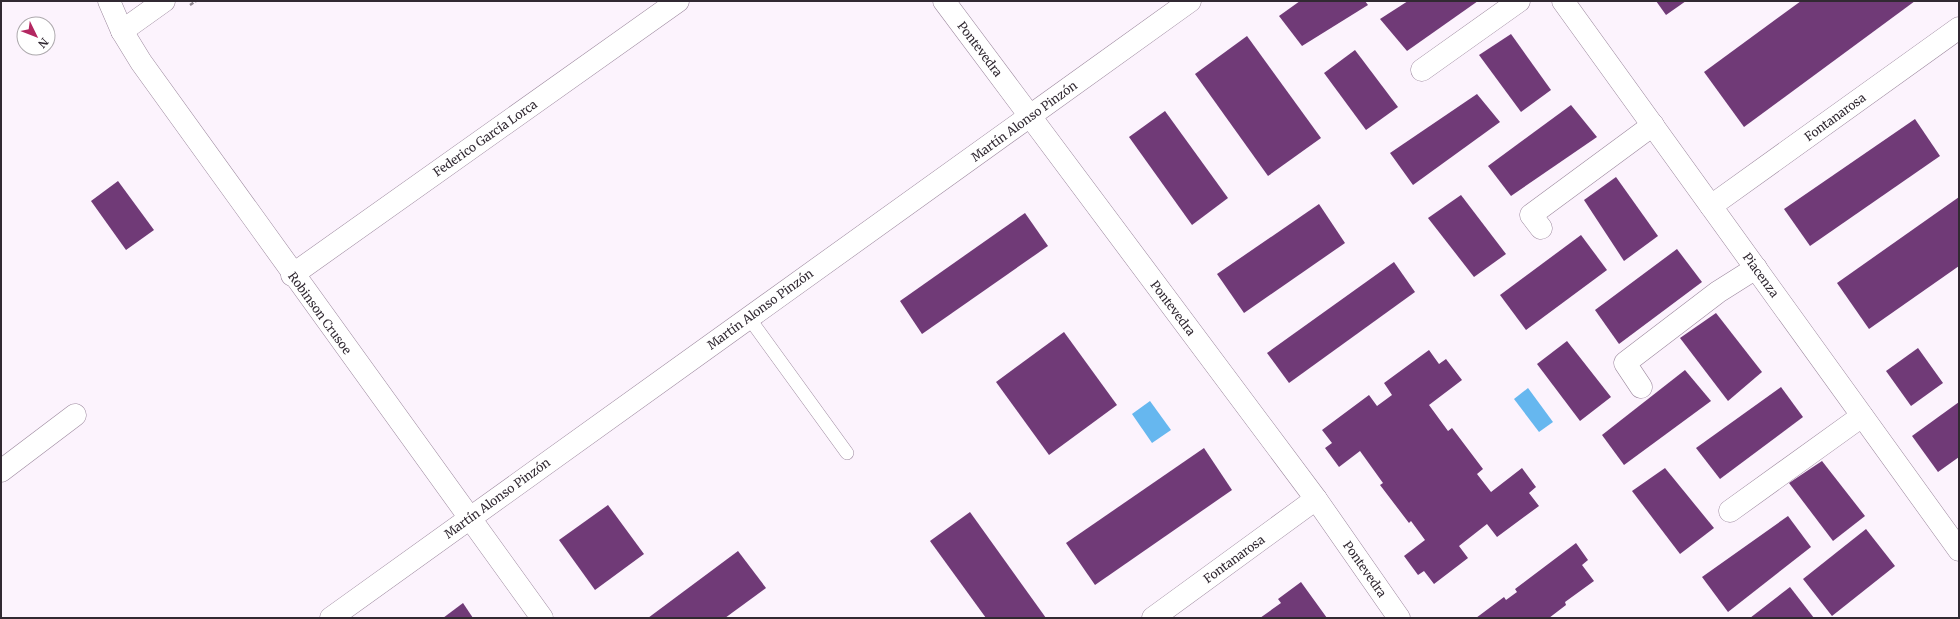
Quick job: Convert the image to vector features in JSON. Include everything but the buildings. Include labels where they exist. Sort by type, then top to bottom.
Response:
[{"type":"street","name":"Robinson Crusoe","points":[[109,1],[122,31],[141,62],[292,275],[542,618]]},
{"type":"street","points":[[122,31],[164,1]]},
{"type":"street","name":"Federico García Lorca","points":[[292,275],[678,1]]},
{"type":"street","name":"Pontevedra","points":[[944,1],[1316,499],[1400,618]]},
{"type":"street","name":"Martín Alonso Pinzón","points":[[331,618],[1190,1]]},
{"type":"street","points":[[1422,70],[1519,1]]},
{"type":"street","name":"Piacenza","points":[[1563,1],[1959,550]]},
{"type":"street","name":"Fontanarosa","points":[[1711,206],[1959,28]]},
{"type":"street","points":[[1541,228],[1531,215],[1653,125]]},
{"type":"street","points":[[1641,387],[1625,363],[1718,292],[1756,268]]},
{"type":"street","points":[[1,471],[75,415]]},
{"type":"street","points":[[1730,511],[1862,416]]},
{"type":"street","name":"Fontanarosa","points":[[1153,618],[1316,499]]},
{"type":"lane","points":[[749,318],[847,453]]},
{"type":"water","points":[[1528,388],[1553,422],[1539,432],[1514,399]]},
{"type":"water","points":[[1150,401],[1171,430],[1152,443],[1132,414]]}]
